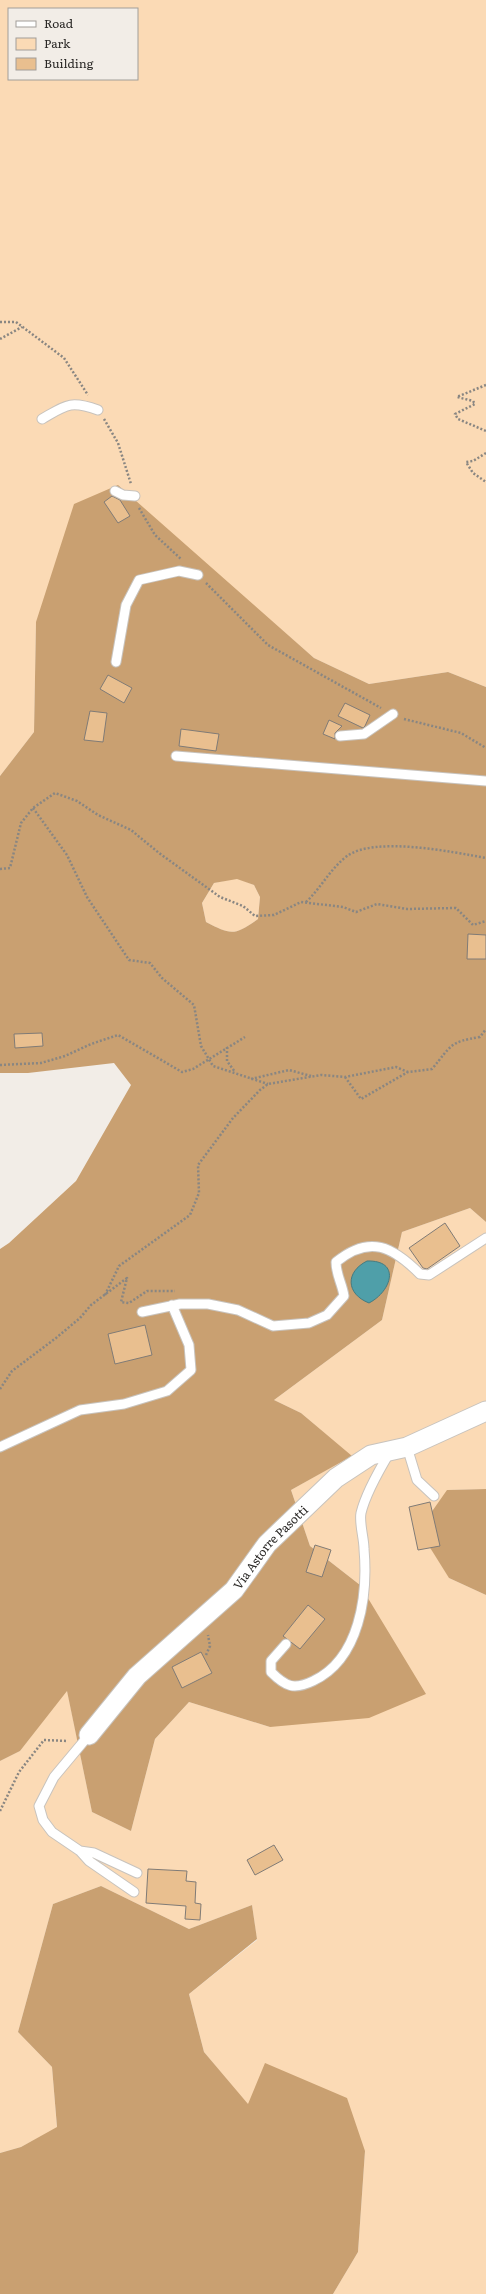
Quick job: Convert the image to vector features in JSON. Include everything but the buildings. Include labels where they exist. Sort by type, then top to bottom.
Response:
[{"type":"street","name":"Via Astorre Pasotti","points":[[89,1735],[137,1676],[234,1590],[266,1544],[336,1478],[371,1455],[399,1449],[486,1411]]},
{"type":"lane","points":[[42,419],[65,406],[76,404],[98,410]]},
{"type":"lane","points":[[115,491],[123,495],[135,496]]},
{"type":"lane","points":[[116,662],[126,605],[138,580],[179,571],[198,575]]},
{"type":"lane","points":[[340,736],[364,734],[393,714]]},
{"type":"lane","points":[[176,756],[486,781]]},
{"type":"lane","points":[[142,1312],[172,1305],[208,1304],[232,1308],[273,1326],[309,1323],[327,1315],[344,1296],[342,1282],[336,1273],[336,1262],[344,1255],[361,1248],[382,1246],[396,1253],[420,1274],[429,1275],[486,1238]]},
{"type":"lane","points":[[0,1447],[80,1410],[124,1404],[167,1391],[191,1370],[189,1345],[172,1305]]},
{"type":"lane","points":[[286,1644],[271,1661],[271,1672],[283,1684],[301,1686],[306,1684],[323,1676],[342,1657],[357,1629],[365,1588],[361,1514],[399,1449],[417,1480],[434,1496]]},
{"type":"lane","points":[[89,1735],[54,1777],[39,1806],[43,1820],[52,1832],[80,1851],[89,1861],[134,1892]]},
{"type":"lane","points":[[80,1851],[94,1853],[137,1873]]},
{"type":"path","points":[[0,322],[16,322],[64,358],[118,443],[138,506],[155,535],[198,575],[268,645],[393,714],[410,722],[461,733],[486,748]]},
{"type":"path","points":[[0,339],[22,327]]},
{"type":"path","points":[[486,385],[457,397],[473,400],[474,404],[455,414],[458,419],[486,431]]},
{"type":"path","points":[[486,453],[473,461],[466,462],[473,473],[486,482]]},
{"type":"path","points":[[0,869],[10,868],[21,823],[33,808],[55,793],[77,801],[98,815],[130,830],[158,854],[220,897],[244,906],[256,916],[274,915],[301,902],[306,902],[343,907],[356,912],[377,904],[407,909],[456,908],[473,925],[486,921]]},
{"type":"path","points":[[33,808],[67,855],[87,897],[129,960],[150,963],[162,978],[194,1005],[201,1046],[207,1058],[214,1066],[268,1084],[313,1077],[346,1077],[396,1067],[408,1072]]},
{"type":"path","points":[[306,902],[321,888],[329,874],[348,855],[371,847],[433,848],[486,858]]},
{"type":"path","points":[[346,1077],[361,1099],[408,1072],[432,1069],[452,1044],[459,1040],[480,1037],[486,1029]]},
{"type":"path","points":[[0,1065],[41,1063],[65,1056],[92,1044],[118,1035],[182,1072],[193,1069],[207,1058],[245,1038]]},
{"type":"path","points":[[227,1047],[227,1061],[236,1074]]},
{"type":"path","points":[[251,1079],[289,1070],[313,1077]]},
{"type":"path","points":[[106,1295],[119,1266],[190,1215],[199,1193],[198,1165],[233,1118],[260,1090],[268,1084]]},
{"type":"path","points":[[0,1389],[12,1371],[56,1338],[91,1305],[128,1278],[120,1302],[129,1303],[147,1291],[167,1290],[182,1292]]},
{"type":"path","points":[[0,1811],[19,1772],[44,1740],[71,1741]]},
{"type":"green space","points":[[0,0],[486,0],[486,687],[448,672],[369,684],[314,658],[247,600],[36,622],[34,732],[0,776]]},
{"type":"green space","points":[[237,878],[254,885],[260,897],[258,919],[238,931],[232,932],[206,922],[202,903],[214,883]]},
{"type":"green space","points":[[470,1208],[486,1222],[486,1489],[447,1490],[449,1578],[486,1595],[486,2294],[333,2294],[358,2252],[365,2151],[248,2105],[204,2052],[189,1994],[257,1940],[252,1905],[189,1929],[101,1886],[53,1904],[18,2032],[52,2067],[57,2128],[21,2147],[0,2153],[0,1761],[20,1751],[67,1690],[92,1812],[131,1831],[155,1739],[189,1702],[270,1727],[360,1585],[310,1546],[291,1490],[351,1456],[301,1413],[274,1400],[382,1320],[402,1232]]},
{"type":"shaded area","points":[[118,485],[314,658],[369,684],[448,672],[486,687],[486,1222],[470,1208],[402,1232],[382,1320],[274,1400],[301,1413],[352,1456],[291,1490],[310,1546],[360,1585],[426,1694],[369,1718],[270,1727],[189,1702],[155,1739],[131,1831],[92,1812],[67,1691],[20,1751],[0,1761],[0,1249],[9,1243],[76,1181],[131,1085],[114,1063],[28,1073],[0,1073],[0,776],[34,732],[36,622],[74,504]],"holes":[[[237,879],[254,885],[260,897],[258,919],[238,931],[232,932],[206,922],[202,903],[214,883]]]},
{"type":"shaded area","points":[[486,1489],[486,1595],[449,1578],[419,1530],[447,1490]]},
{"type":"shaded area","points":[[101,1886],[189,1929],[252,1905],[257,1939],[189,1994],[204,2052],[248,2104],[265,2063],[347,2098],[365,2151],[358,2252],[333,2294],[0,2294],[0,2153],[21,2147],[57,2127],[52,2067],[18,2032],[53,1904]]},
{"type":"water","points":[[367,1261],[378,1262],[385,1265],[389,1271],[387,1284],[383,1291],[377,1298],[369,1303],[361,1299],[356,1294],[352,1289],[351,1283],[355,1271]]}]
